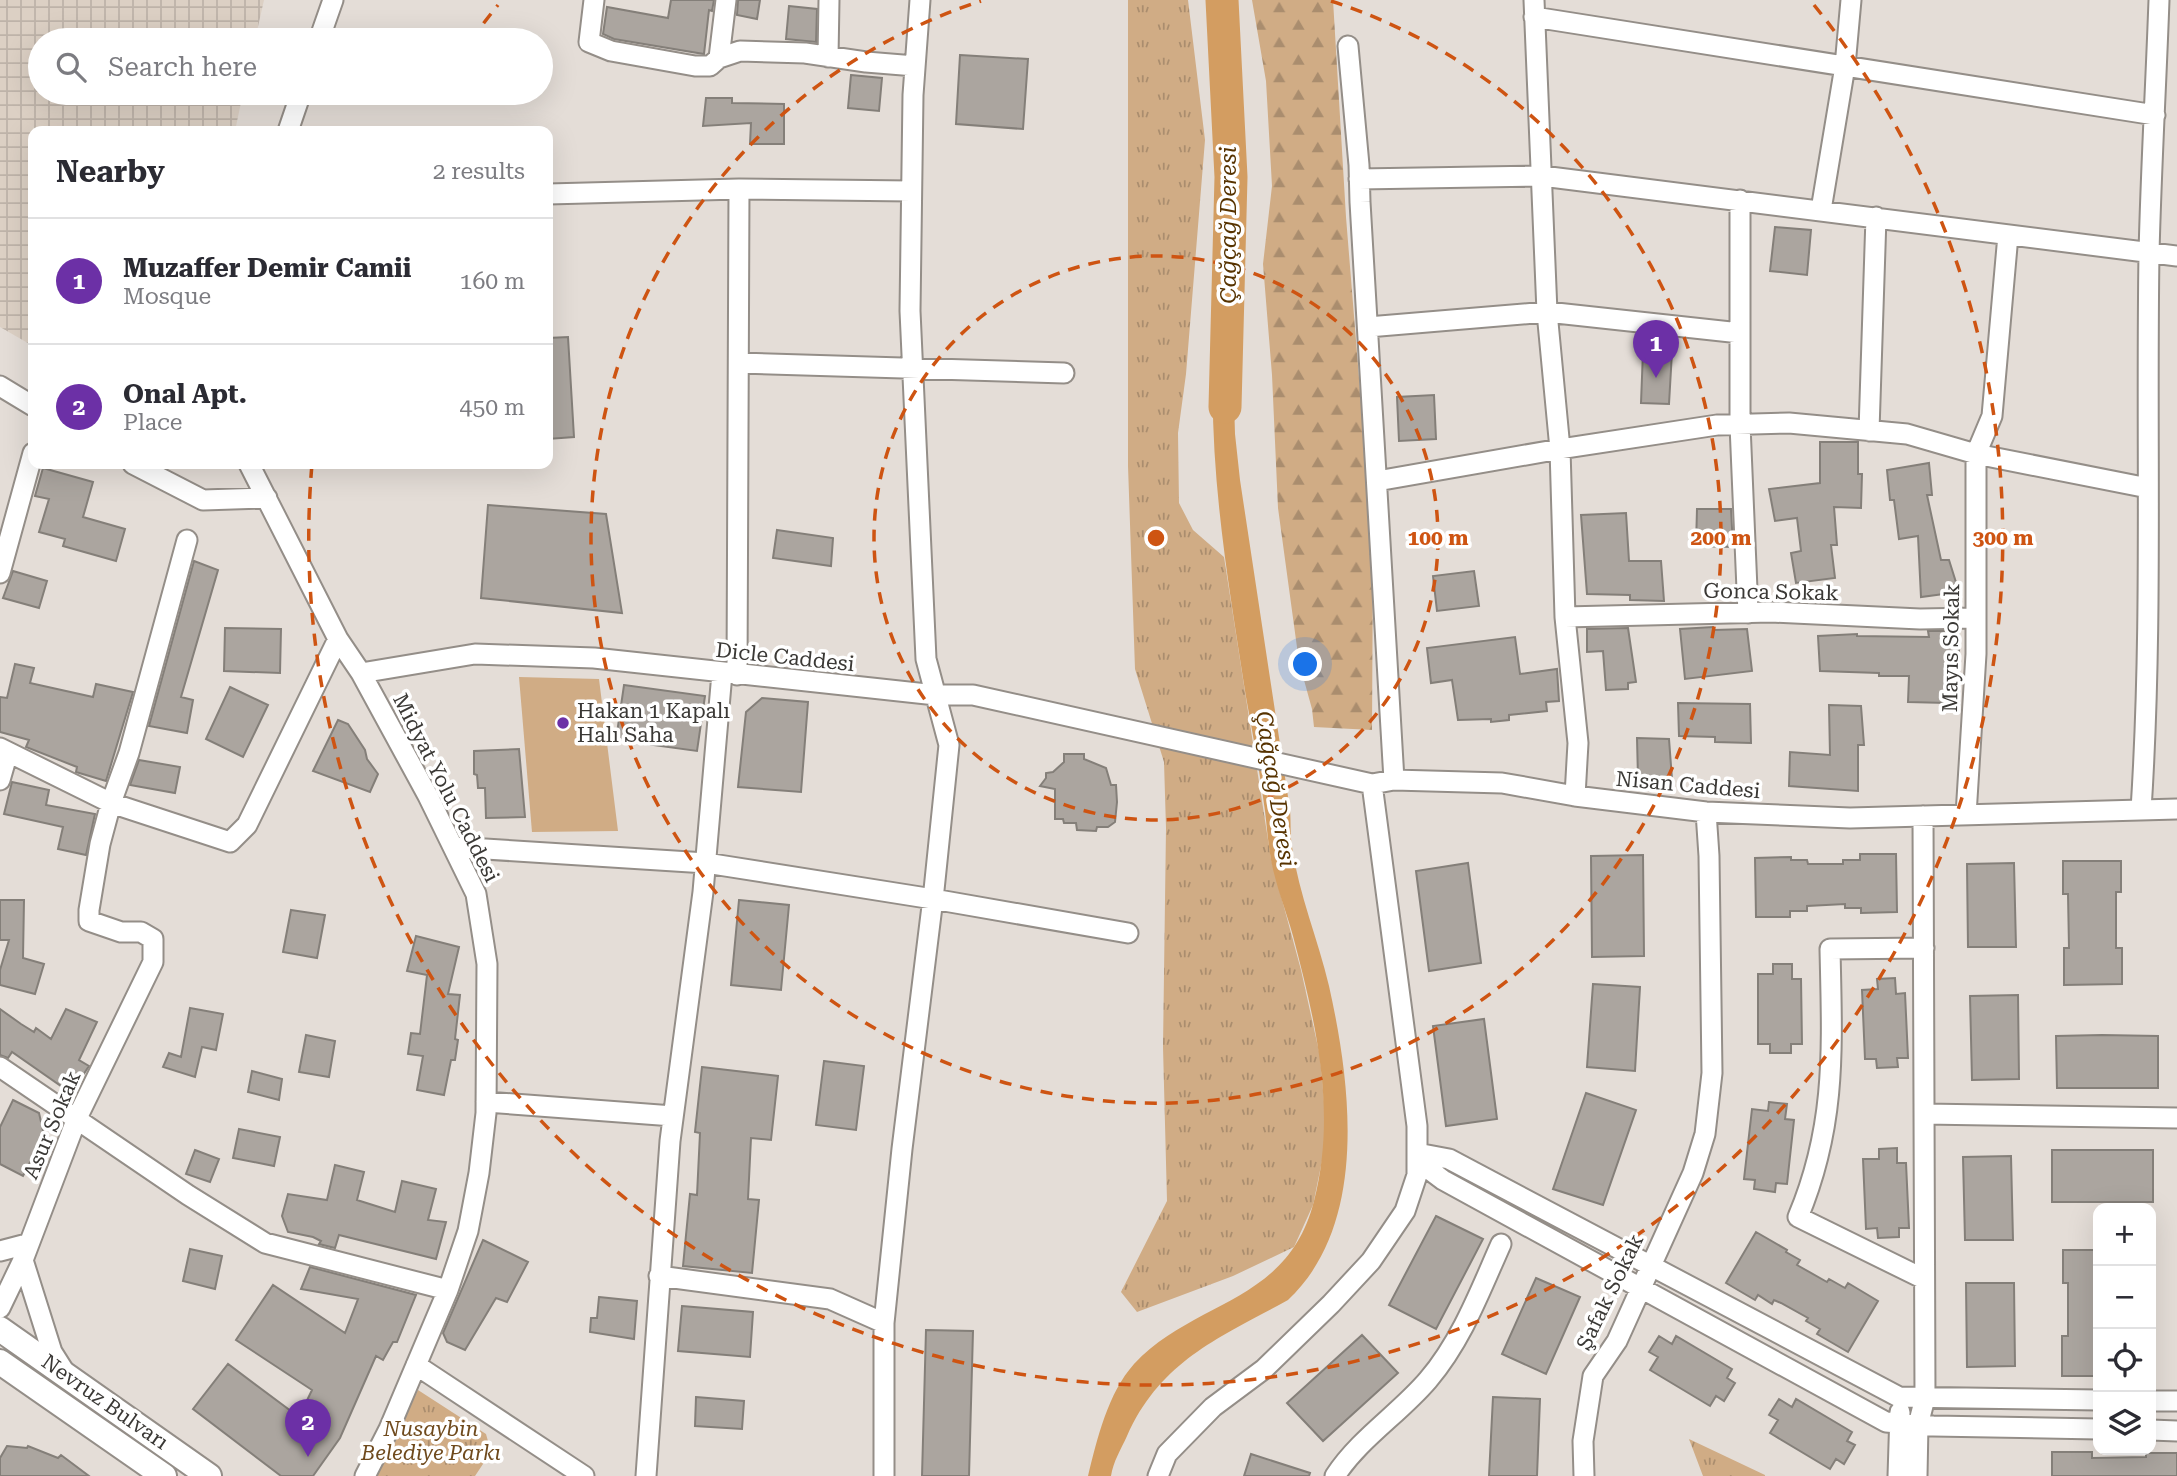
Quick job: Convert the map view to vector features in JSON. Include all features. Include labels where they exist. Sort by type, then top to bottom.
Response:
[{"type":"main road","name":"Nevruz Bulvarı","points":[[9,1335],[209,1476]]},
{"type":"main road","name":"Nevruz Bulvarı","points":[[0,1361],[164,1476]]},
{"type":"street","points":[[323,28],[333,0]]},
{"type":"street","points":[[719,58],[726,0]]},
{"type":"street","points":[[828,57],[829,0]]},
{"type":"street","points":[[884,1476],[884,1323],[949,745],[926,659],[910,311],[915,66],[920,0]]},
{"type":"street","points":[[1821,210],[1845,66],[1851,0]]},
{"type":"street","points":[[2141,810],[2146,737],[2149,603],[2150,254],[2159,0]]},
{"type":"street","points":[[592,4],[589,42],[611,51],[695,66],[710,66],[719,58],[740,51],[915,66]]},
{"type":"street","points":[[1575,796],[1578,744],[1565,617],[1560,449],[1547,312],[1534,8],[1845,66],[2155,115]]},
{"type":"street","points":[[1348,46],[1359,179],[1394,780]]},
{"type":"street","points":[[290,126],[297,105]]},
{"type":"street","points":[[1359,179],[1542,176],[2177,256]]},
{"type":"street","points":[[553,194],[739,189],[911,191]]},
{"type":"street","points":[[646,1476],[673,1116],[729,674],[739,363],[739,189]]},
{"type":"street","points":[[1740,200],[1740,425],[1748,612]]},
{"type":"street","points":[[1869,431],[1876,218]]},
{"type":"street","name":"Mayıs Sokak","points":[[1966,815],[1976,618],[1976,454],[1992,416],[2008,235]]},
{"type":"street","points":[[1368,327],[1547,312],[1740,333]]},
{"type":"street","points":[[739,363],[1064,373]]},
{"type":"street","points":[[0,386],[28,403]]},
{"type":"street","points":[[1377,481],[1717,425],[1789,423],[1906,434],[1976,454],[2148,488]]},
{"type":"street","points":[[0,573],[29,469]]},
{"type":"street","points":[[143,469],[203,500],[267,498]]},
{"type":"street","name":"Midyat Yolu Caddesi","points":[[252,469],[338,639],[361,673],[428,796],[476,894],[487,964],[486,1102],[480,1173],[468,1231],[448,1290],[389,1429],[365,1476]]},
{"type":"street","points":[[111,803],[133,741],[187,540]]},
{"type":"street","name":"Gonca Sokak","points":[[1565,617],[1748,612],[1920,619],[1976,618]]},
{"type":"street","points":[[0,780],[4,750],[111,803],[230,842],[247,825],[338,639]]},
{"type":"street","name":"Dicle Caddesi","points":[[361,673],[475,654],[594,658],[936,695],[973,695],[1201,744]]},
{"type":"street","name":"Nisan Caddesi","points":[[1201,744],[1372,784],[1394,780],[1502,783],[1575,796],[1706,812],[1850,818],[2177,809]]},
{"type":"street","points":[[1158,1476],[1167,1454],[1213,1407],[1264,1369],[1371,1261],[1405,1211],[1417,1175],[1417,1126],[1372,784]]},
{"type":"street","name":"Asur Sokak","points":[[0,1308],[25,1252],[77,1118],[153,962],[153,939],[141,932],[121,932],[89,920],[100,844],[111,803]]},
{"type":"street","name":"Şafak Sokak","points":[[1584,1476],[1584,1441],[1593,1376],[1617,1341],[1693,1173],[1706,1135],[1712,1073],[1706,812]]},
{"type":"street","points":[[1898,1476],[1909,1424],[1925,1398],[1923,816]]},
{"type":"street","points":[[453,847],[706,863],[1128,933]]},
{"type":"street","points":[[1924,948],[1830,949],[1832,1066],[1827,1115],[1816,1168],[1798,1217],[1924,1279]]},
{"type":"street","points":[[0,1068],[265,1244],[448,1290]]},
{"type":"street","points":[[486,1102],[673,1116]]},
{"type":"street","points":[[1925,1114],[2177,1118]]},
{"type":"street","points":[[1417,1153],[1450,1159],[1881,1389],[1901,1397],[2093,1400]]},
{"type":"street","points":[[1417,1153],[1431,1171],[1443,1180],[1886,1422],[2093,1429]]},
{"type":"street","points":[[1335,1476],[1347,1459],[1408,1401],[1443,1360],[1466,1323],[1502,1244]]},
{"type":"street","points":[[0,1251],[25,1252],[52,1352],[66,1375]]},
{"type":"street","points":[[659,1276],[830,1299],[884,1323]]},
{"type":"street","points":[[0,1361],[9,1335]]},
{"type":"street","points":[[416,1365],[584,1476]]},
{"type":"street","points":[[1901,1397],[1909,1424],[1917,1476]]},
{"type":"street","points":[[2156,1401],[2177,1401]]},
{"type":"street","points":[[2156,1430],[2177,1431]]},
{"type":"shaded area","points":[[0,0],[264,0],[258,28],[28,28],[28,105],[240,105],[236,126],[28,126],[28,343],[0,327]]},
{"type":"green space","points":[[1128,0],[1188,0],[1205,140],[1186,374],[1178,433],[1179,503],[1193,530],[1224,557],[1271,859],[1301,970],[1320,1056],[1325,1113],[1324,1151],[1313,1205],[1294,1247],[1233,1276],[1137,1312],[1121,1292],[1167,1201],[1163,1047],[1166,828],[1164,762],[1135,669],[1128,466]]},
{"type":"green space","points":[[1252,0],[1333,0],[1346,217],[1373,551],[1372,730],[1314,727],[1299,662],[1278,508],[1272,375],[1263,264],[1272,186],[1266,81]]},
{"type":"green space","name":"Hakan 1 Kapalı Halı Saha","points":[[519,677],[599,679],[618,831],[532,832]]},
{"type":"green space","name":"Nusaybin Belediye Parkı","points":[[418,1390],[486,1434],[491,1452],[475,1476],[373,1476]]},
{"type":"green space","points":[[1689,1439],[1765,1475],[1765,1476],[1703,1476]]},
{"type":"water","points":[[1225,360],[1233,368],[1235,434],[1240,480],[1290,810],[1292,847],[1299,882],[1329,986],[1343,1066],[1347,1151],[1342,1193],[1332,1233],[1314,1269],[1288,1300],[1216,1340],[1175,1370],[1141,1410],[1111,1476],[1088,1476],[1110,1402],[1134,1364],[1158,1343],[1184,1326],[1262,1281],[1283,1261],[1301,1235],[1314,1201],[1321,1168],[1324,1101],[1316,1035],[1293,936],[1271,860],[1222,533],[1214,452],[1213,369]]},
{"type":"building","points":[[671,0],[714,0],[712,11],[709,10],[704,54],[614,39],[603,34],[607,7],[668,18]]},
{"type":"building","points":[[738,0],[760,0],[757,19],[737,15]]},
{"type":"building","points":[[789,6],[817,9],[816,42],[786,39]]},
{"type":"building","points":[[960,55],[1028,59],[1023,129],[956,124]]},
{"type":"building","points":[[851,75],[882,78],[879,111],[848,108]]},
{"type":"building","points":[[706,98],[732,98],[732,103],[784,104],[784,144],[750,144],[751,123],[703,126]]},
{"type":"building","points":[[1775,227],[1811,230],[1807,275],[1770,271]]},
{"type":"building","points":[[568,337],[574,437],[553,439],[553,338]]},
{"type":"building","points":[[1643,351],[1672,352],[1669,404],[1641,403]]},
{"type":"building","points":[[1434,395],[1436,439],[1399,441],[1397,397]]},
{"type":"building","points":[[1820,442],[1858,442],[1858,474],[1862,474],[1861,508],[1834,507],[1837,545],[1831,545],[1835,578],[1796,583],[1791,553],[1801,551],[1797,518],[1775,521],[1769,489],[1820,483]]},
{"type":"building","points":[[1929,463],[1932,495],[1927,495],[1941,560],[1949,560],[1959,592],[1921,597],[1918,536],[1899,539],[1894,500],[1890,500],[1887,470]]},
{"type":"building","points":[[43,469],[93,482],[83,517],[125,529],[116,561],[63,546],[65,539],[39,532],[49,499],[35,496]]},
{"type":"building","points":[[488,505],[606,514],[622,613],[481,598]]},
{"type":"building","points":[[1697,509],[1731,509],[1733,547],[1696,546]]},
{"type":"building","points":[[1626,513],[1629,561],[1661,561],[1664,601],[1630,600],[1630,595],[1587,594],[1581,515]]},
{"type":"building","points":[[777,530],[833,538],[831,566],[773,558]]},
{"type":"building","points":[[194,561],[218,570],[181,697],[193,700],[187,733],[149,726]]},
{"type":"building","points":[[13,571],[47,581],[39,608],[3,598]]},
{"type":"building","points":[[1474,571],[1479,606],[1437,611],[1433,576]]},
{"type":"building","points":[[1713,627],[1714,630],[1747,629],[1752,671],[1685,679],[1680,629]]},
{"type":"building","points":[[225,628],[281,629],[280,673],[224,671]]},
{"type":"building","points":[[1628,628],[1636,682],[1628,683],[1628,689],[1606,690],[1603,651],[1587,652],[1587,629]]},
{"type":"building","points":[[1928,631],[1959,631],[1959,665],[1944,665],[1947,703],[1908,702],[1909,676],[1820,671],[1818,636],[1857,634],[1929,637]]},
{"type":"building","points":[[1515,637],[1520,674],[1557,669],[1559,701],[1546,702],[1547,711],[1509,715],[1509,720],[1458,720],[1452,680],[1431,683],[1427,648]]},
{"type":"building","points":[[15,664],[34,668],[30,683],[93,697],[96,684],[133,692],[106,781],[76,772],[77,767],[26,747],[29,740],[0,732],[0,697],[7,698]]},
{"type":"building","points":[[624,685],[705,696],[697,751],[616,740]]},
{"type":"building","points":[[230,687],[268,705],[243,757],[206,739]]},
{"type":"building","points":[[762,698],[808,702],[801,792],[738,787],[746,712]]},
{"type":"building","points":[[1678,703],[1750,704],[1751,743],[1715,742],[1715,737],[1679,736]]},
{"type":"building","points":[[1829,705],[1861,706],[1864,745],[1858,745],[1858,791],[1789,786],[1790,752],[1830,755]]},
{"type":"building","points":[[338,720],[348,724],[378,774],[370,792],[313,771]]},
{"type":"building","points":[[1637,738],[1669,739],[1672,779],[1638,778]]},
{"type":"building","points":[[519,749],[525,817],[486,818],[485,788],[478,788],[477,775],[474,774],[474,751]]},
{"type":"building","points":[[1064,754],[1084,754],[1084,759],[1106,768],[1111,785],[1116,785],[1117,802],[1115,822],[1108,827],[1097,827],[1096,831],[1077,830],[1076,823],[1064,823],[1063,819],[1055,819],[1055,789],[1040,786],[1046,773],[1053,772],[1064,762]]},
{"type":"building","points":[[139,760],[180,767],[175,793],[130,785]]},
{"type":"building","points":[[12,782],[49,790],[46,805],[95,814],[86,855],[58,849],[63,827],[4,814]]},
{"type":"building","points":[[1860,854],[1896,854],[1897,912],[1861,913],[1861,908],[1845,908],[1845,904],[1807,906],[1807,911],[1790,911],[1790,917],[1756,917],[1755,858],[1791,857],[1791,860],[1807,860],[1808,864],[1843,864],[1843,860],[1860,860]]},
{"type":"building","points":[[1643,855],[1644,956],[1592,957],[1591,856]]},
{"type":"building","points":[[2063,861],[2121,861],[2121,892],[2116,892],[2116,948],[2122,948],[2122,984],[2064,985],[2064,948],[2069,948],[2068,894],[2063,894]]},
{"type":"building","points":[[1468,863],[1481,963],[1429,971],[1416,871]]},
{"type":"building","points":[[2014,863],[2016,947],[1968,947],[1967,864]]},
{"type":"building","points":[[0,900],[24,900],[23,958],[44,964],[35,994],[0,985],[0,970],[9,940],[0,940]]},
{"type":"building","points":[[739,900],[789,905],[781,990],[731,985]]},
{"type":"building","points":[[291,910],[325,915],[317,958],[283,952]]},
{"type":"building","points":[[416,936],[459,947],[448,994],[460,995],[455,1039],[458,1040],[444,1095],[417,1090],[423,1056],[408,1054],[411,1033],[420,1034],[427,975],[407,971]]},
{"type":"building","points":[[1773,964],[1792,964],[1792,979],[1801,979],[1802,1044],[1791,1044],[1791,1053],[1770,1053],[1770,1044],[1758,1044],[1758,974],[1773,974]]},
{"type":"building","points":[[1895,978],[1896,994],[1905,993],[1908,1058],[1897,1058],[1898,1067],[1877,1068],[1876,1059],[1865,1059],[1862,990],[1878,989],[1877,979]]},
{"type":"building","points":[[1593,984],[1640,987],[1635,1071],[1587,1067]]},
{"type":"building","points":[[2018,995],[2019,1079],[1972,1080],[1970,996]]},
{"type":"building","points":[[190,1008],[223,1014],[216,1050],[202,1047],[195,1077],[163,1067],[169,1053],[181,1057]]},
{"type":"building","points":[[0,1009],[34,1032],[36,1028],[51,1039],[66,1009],[97,1022],[79,1060],[89,1066],[71,1093],[12,1052],[8,1058],[0,1055]]},
{"type":"building","points":[[1484,1019],[1497,1119],[1446,1126],[1433,1026]]},
{"type":"building","points":[[306,1035],[335,1041],[329,1077],[299,1072]]},
{"type":"building","points":[[2056,1036],[2158,1036],[2158,1088],[2057,1088]]},
{"type":"building","points":[[824,1061],[864,1066],[856,1130],[816,1125]]},
{"type":"building","points":[[702,1067],[778,1076],[771,1140],[751,1138],[748,1199],[759,1200],[752,1273],[683,1266],[690,1194],[697,1195],[700,1133],[695,1132]]},
{"type":"building","points":[[252,1071],[282,1079],[279,1100],[248,1092]]},
{"type":"building","points":[[1586,1093],[1636,1110],[1603,1205],[1553,1189]]},
{"type":"building","points":[[13,1100],[39,1113],[44,1135],[23,1176],[0,1164],[0,1127]]},
{"type":"building","points":[[1769,1102],[1787,1104],[1785,1119],[1794,1120],[1787,1184],[1776,1183],[1775,1192],[1754,1189],[1755,1180],[1744,1179],[1752,1109],[1768,1111]]},
{"type":"building","points":[[239,1129],[280,1137],[274,1166],[233,1158]]},
{"type":"building","points":[[1897,1148],[1897,1163],[1906,1163],[1909,1228],[1899,1228],[1899,1237],[1878,1238],[1877,1228],[1866,1229],[1863,1159],[1879,1159],[1879,1149]]},
{"type":"building","points":[[195,1150],[219,1159],[210,1182],[186,1174]]},
{"type":"building","points":[[2052,1150],[2153,1150],[2153,1202],[2052,1202]]},
{"type":"building","points":[[2011,1156],[2013,1240],[1965,1240],[1963,1157]]},
{"type":"building","points":[[335,1165],[364,1172],[357,1200],[395,1212],[402,1181],[436,1189],[428,1220],[446,1222],[436,1259],[339,1235],[335,1248],[319,1244],[321,1241],[313,1237],[288,1232],[282,1216],[288,1194],[327,1200]]},
{"type":"building","points":[[1436,1216],[1483,1239],[1436,1329],[1389,1305]]},
{"type":"building","points":[[1756,1232],[1800,1260],[1797,1265],[1827,1282],[1829,1279],[1845,1288],[1848,1283],[1878,1301],[1848,1352],[1817,1334],[1820,1329],[1806,1321],[1808,1318],[1774,1300],[1772,1304],[1758,1295],[1755,1300],[1726,1283]]},
{"type":"building","points":[[483,1240],[528,1262],[507,1302],[496,1298],[465,1350],[447,1342],[443,1333]]},
{"type":"building","points":[[190,1249],[222,1256],[215,1289],[183,1281]]},
{"type":"building","points":[[2063,1250],[2093,1250],[2093,1376],[2062,1376],[2062,1336],[2068,1336],[2068,1283],[2063,1283]]},
{"type":"building","points":[[310,1267],[416,1295],[397,1342],[393,1342],[383,1360],[376,1356],[340,1438],[313,1476],[281,1476],[193,1409],[228,1364],[299,1417],[312,1390],[236,1340],[273,1285],[345,1333],[358,1299],[301,1289]]},
{"type":"building","points":[[1536,1278],[1580,1297],[1546,1374],[1502,1354]]},
{"type":"building","points":[[1966,1283],[2014,1283],[2015,1366],[1967,1367]]},
{"type":"building","points":[[599,1297],[637,1301],[634,1339],[590,1332],[591,1318],[597,1318]]},
{"type":"building","points":[[682,1306],[753,1312],[750,1357],[678,1351]]},
{"type":"building","points":[[926,1330],[973,1331],[969,1476],[922,1476]]},
{"type":"building","points":[[1362,1335],[1398,1373],[1323,1441],[1287,1403]]},
{"type":"building","points":[[1659,1336],[1672,1344],[1676,1336],[1732,1369],[1727,1378],[1735,1383],[1724,1401],[1716,1396],[1710,1406],[1650,1370],[1658,1357],[1649,1352]]},
{"type":"building","points":[[696,1397],[744,1401],[742,1429],[695,1426]]},
{"type":"building","points":[[1493,1397],[1540,1399],[1537,1476],[1489,1476]]},
{"type":"building","points":[[1779,1399],[1792,1407],[1796,1399],[1852,1432],[1847,1441],[1855,1445],[1844,1464],[1836,1459],[1830,1469],[1770,1433],[1778,1420],[1769,1415]]},
{"type":"building","points":[[7,1446],[28,1446],[58,1458],[61,1455],[89,1476],[0,1476],[0,1458]]},
{"type":"building","points":[[2052,1452],[2092,1452],[2092,1458],[2146,1457],[2156,1453],[2177,1453],[2177,1476],[2052,1476]]},
{"type":"building","points":[[1251,1454],[1310,1473],[1309,1476],[1244,1476]]},
{"type":"waterway","name":"Çağçağ Deresi","points":[[1222,0],[1231,177],[1225,407]]},
{"type":"place","name":"Muzaffer Demir Camii","points":[[1656,378]]},
{"type":"place","name":"Hakan 1 Kapalı Halı Saha","points":[[563,723]]},
{"type":"place","name":"Onal Apt.","points":[[308,1457]]}]
